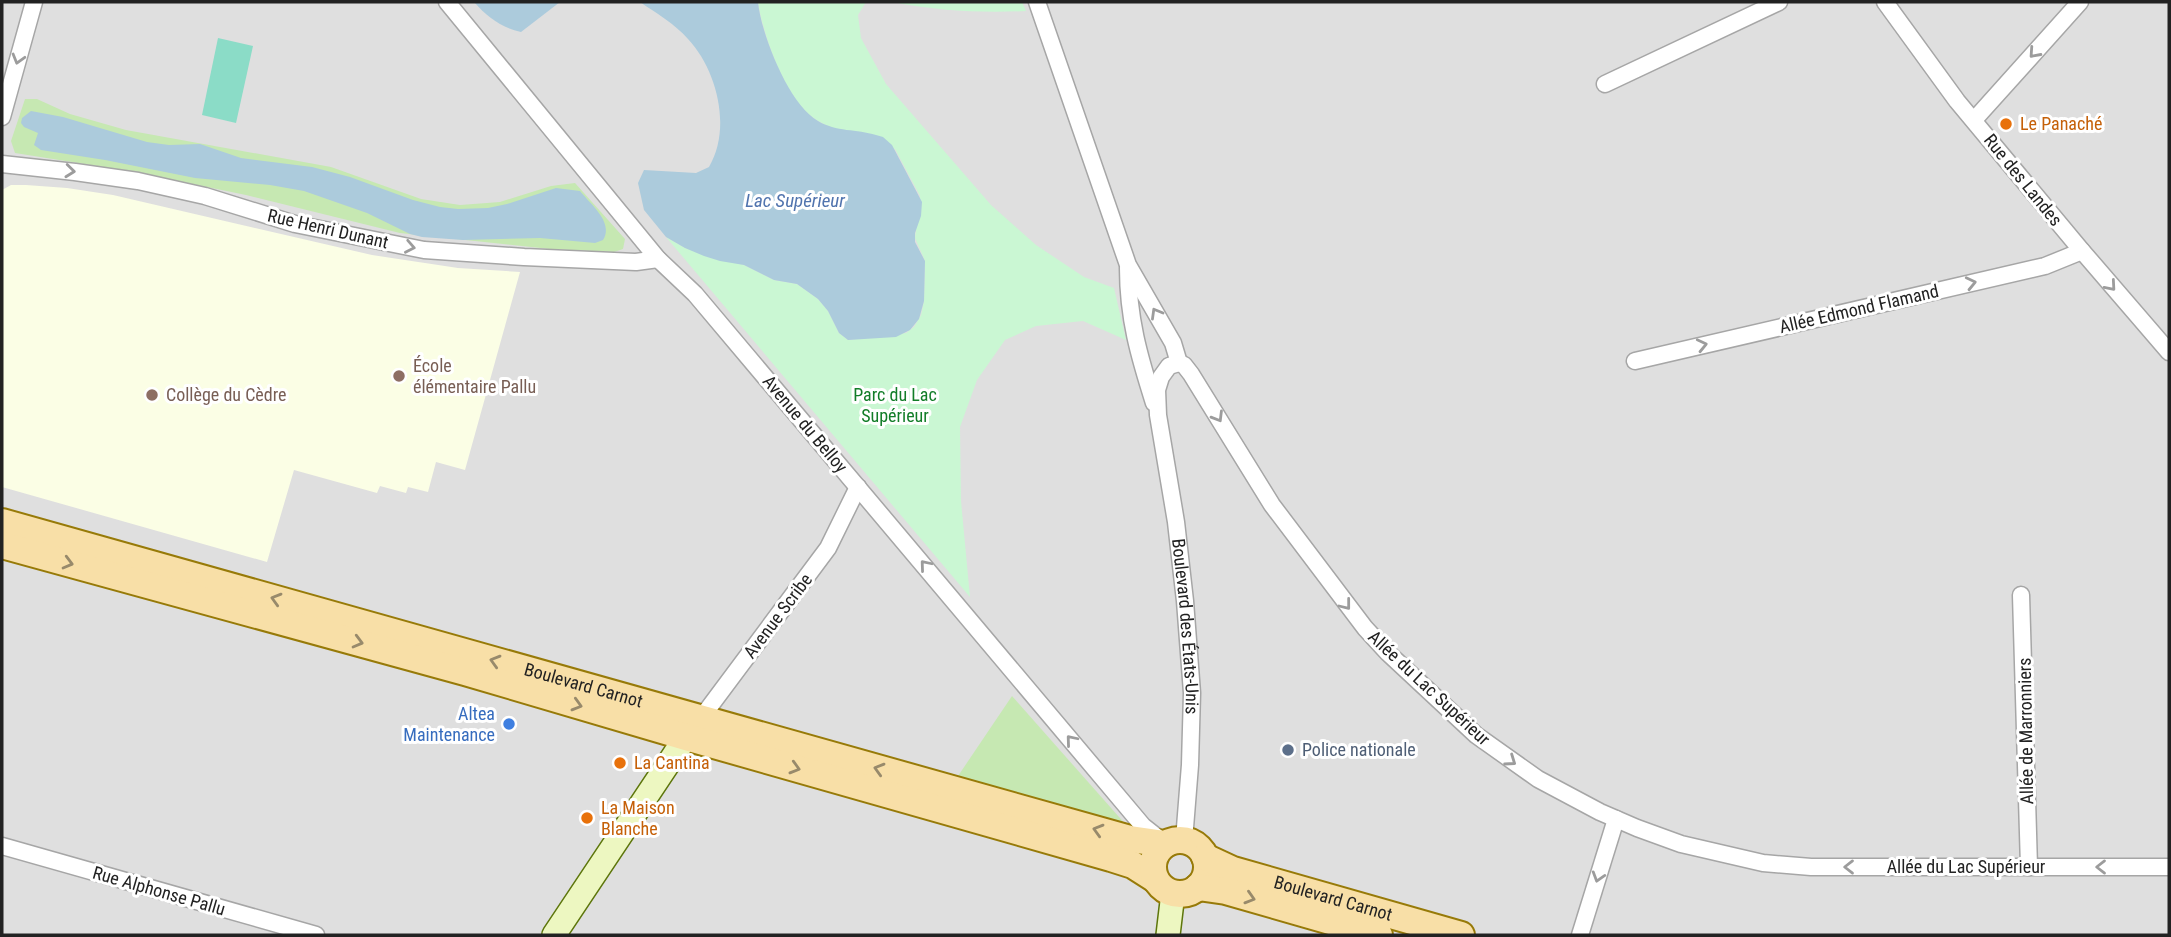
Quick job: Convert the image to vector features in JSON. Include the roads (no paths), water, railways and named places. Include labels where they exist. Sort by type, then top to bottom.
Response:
[{"type":"main road","name":"Boulevard Carnot","points":[[2,522],[694,728],[1123,861],[1176,886],[1226,891],[1352,932],[1379,935]]},
{"type":"main road","name":"Boulevard Carnot","points":[[2,545],[465,672],[1129,839],[1172,843]]},
{"type":"main road","points":[[1172,843],[1197,846],[1205,857],[1206,874],[1176,886],[1153,869],[1154,858],[1172,843]]},
{"type":"main road","name":"Boulevard Carnot","points":[[1205,857],[1242,873],[1461,935]]},
{"type":"street","points":[[2,117],[34,2]]},
{"type":"street","name":"Avenue du Belloy","points":[[447,2],[658,259],[695,294],[1143,827],[1153,836],[1172,843]]},
{"type":"street","name":"Boulevard des États-Unis","points":[[1037,2],[1128,265],[1173,343],[1174,364],[1161,377],[1157,390],[1158,415],[1176,522],[1192,693],[1190,765],[1172,843]]},
{"type":"street","points":[[1605,84],[1779,2]]},
{"type":"street","name":"Rue des Landes","points":[[1885,2],[1974,120],[2169,352]]},
{"type":"street","points":[[1974,120],[2080,2]]},
{"type":"street","name":"Rue Henri Dunant","points":[[2,164],[138,181],[205,196],[295,224],[424,250],[636,262],[658,259]]},
{"type":"street","name":"Allée Edmond Flamand","points":[[1635,361],[2045,266],[2082,251]]},
{"type":"street","name":"Boulevard des États-Unis","points":[[1128,265],[1128,299],[1138,352],[1158,415]]},
{"type":"street","points":[[1138,352],[1146,364],[1155,367],[1174,364]]},
{"type":"street","name":"Allée du Lac Supérieur","points":[[1174,364],[1184,365],[1191,374],[1272,505],[1357,619],[1388,653],[1465,726],[1512,762],[1538,779],[1616,819],[1681,844],[1763,863],[1811,867],[2169,867]]},
{"type":"street","name":"Avenue Scribe","points":[[694,728],[828,548],[858,487]]},
{"type":"street","name":"Allée de Marronniers","points":[[2021,595],[2029,867]]},
{"type":"street","points":[[554,935],[694,728]]},
{"type":"street","points":[[1580,935],[1616,819]]},
{"type":"street","name":"Rue Alphonse Pallu","points":[[2,846],[316,935]]},
{"type":"street","points":[[1168,935],[1176,886]]},
{"type":"water","points":[[474,2],[560,2],[521,32],[495,21]]},
{"type":"water","name":"Lac Supérieur","points":[[640,2],[758,2],[760,16],[778,68],[807,113],[825,125],[883,137],[892,145],[922,202],[915,242],[925,261],[924,301],[919,319],[910,330],[896,337],[848,340],[839,333],[828,311],[818,299],[797,284],[774,280],[744,265],[704,256],[666,237],[644,210],[638,183],[644,170],[696,173],[709,167],[720,135],[720,118],[713,83],[698,52],[677,28]]},
{"type":"water","points":[[31,111],[63,117],[147,142],[169,145],[200,144],[241,158],[312,167],[440,207],[488,208],[556,188],[580,191],[600,214],[606,233],[603,240],[595,243],[540,238],[463,240],[422,237],[367,213],[304,191],[195,178],[41,150],[34,145],[38,133],[21,123],[22,118]]},
{"type":"place","name":"Le Panaché","points":[[2006,124]]},
{"type":"place","name":"École élémentaire Pallu","points":[[399,376]]},
{"type":"place","name":"Collège du Cèdre","points":[[152,395]]},
{"type":"place","name":"Altea Maintenance","points":[[509,724]]},
{"type":"place","name":"Police nationale","points":[[1288,750]]},
{"type":"place","name":"La Cantina","points":[[620,763]]},
{"type":"place","name":"La Maison Blanche","points":[[587,818]]},
{"type":"park label","name":"Parc du Lac Supérieur","points":[[895,405]]}]
